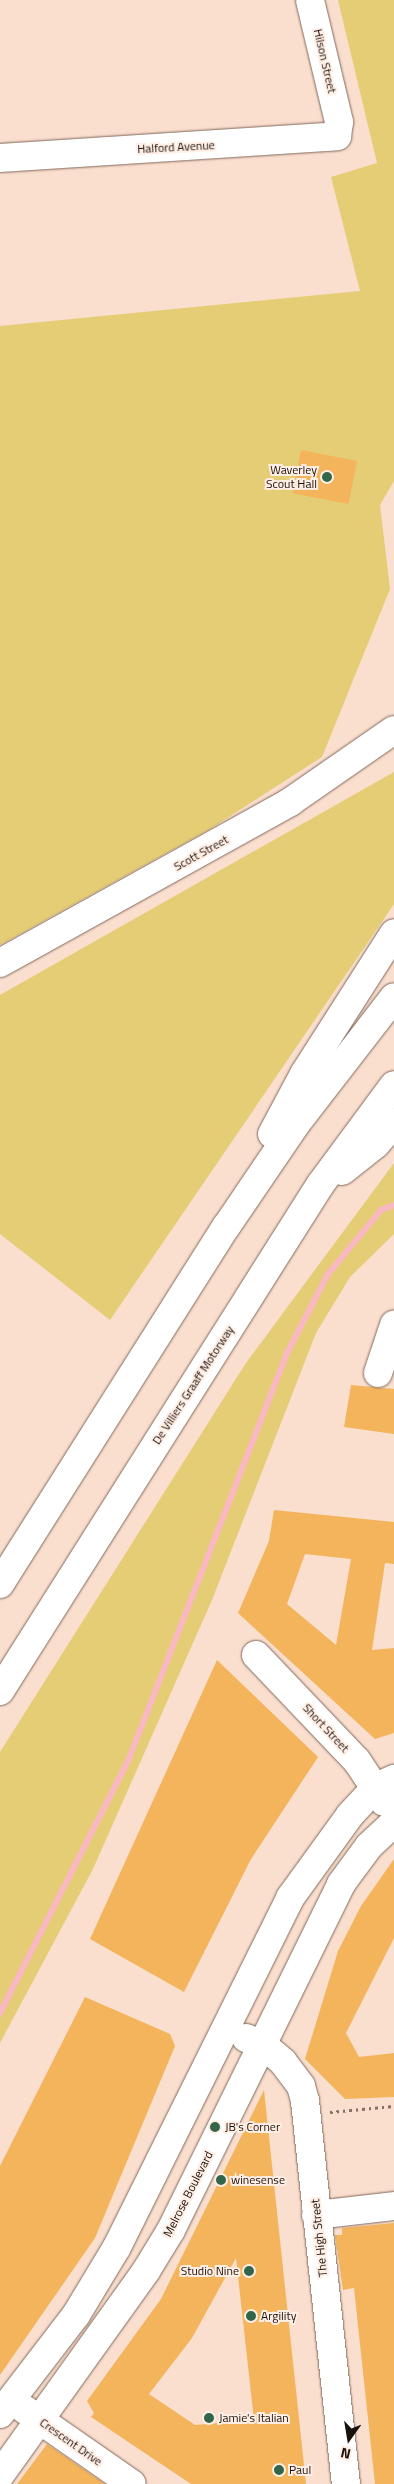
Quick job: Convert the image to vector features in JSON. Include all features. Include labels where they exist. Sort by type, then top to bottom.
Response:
[{"type":"main road","name":"Hilson Street","points":[[310,0],[339,122]]},
{"type":"main road","name":"Halford Avenue","points":[[0,158],[331,138],[340,131],[339,122]]},
{"type":"main road","name":"Scott Street","points":[[0,963],[290,802],[394,730]]},
{"type":"main road","points":[[226,1228],[304,1074],[394,933]]},
{"type":"main road","points":[[0,1584],[226,1228],[296,1124],[394,997]]},
{"type":"main road","name":"De Villiers Graaff Motorway","points":[[0,1691],[320,1185],[394,1085]]},
{"type":"main road","points":[[320,1185],[370,1149],[394,1123]]},
{"type":"main road","points":[[378,1374],[394,1325]]},
{"type":"main road","name":"Short Street","points":[[256,1655],[389,1803]]},
{"type":"main road","points":[[4,2402],[76,2315],[117,2247],[228,2029],[290,1898],[315,1858],[389,1803]]},
{"type":"main road","name":"Melrose Boulevard","points":[[0,2475],[151,2263],[263,2045],[283,1994],[341,1884],[369,1846],[389,1803]]},
{"type":"main road","name":"The High Street","points":[[228,2029],[263,2045],[290,2069],[301,2086],[308,2114],[316,2215],[346,2484]]},
{"type":"main road","points":[[316,2215],[394,2206]]},
{"type":"main road","name":"Crescent Drive","points":[[4,2402],[39,2419],[132,2484]]},
{"type":"path","points":[[308,2114],[394,2106]]},
{"type":"shaded area","points":[[338,0],[394,0],[394,481],[380,505],[390,589],[322,757],[210,829],[0,945],[0,326],[360,291],[331,177],[377,163]]},
{"type":"shaded area","points":[[394,772],[394,904],[110,1320],[0,1234],[0,995]]},
{"type":"shaded area","points":[[394,1163],[394,1234],[350,1277],[316,1333],[212,1600],[93,1869],[0,2043],[0,1752],[246,1363]]},
{"type":"building","name":"Waverley Scout Hall","points":[[301,450],[357,461],[349,504],[293,493]]},
{"type":"building","points":[[351,1385],[394,1389],[394,1434],[344,1427]]},
{"type":"building","points":[[274,1510],[394,1522],[394,1564],[385,1563],[372,1650],[394,1648],[394,1733],[375,1739],[238,1613],[269,1541]],"holes":[[[305,1554],[351,1559],[336,1645],[287,1604]]]},
{"type":"building","points":[[217,1660],[318,1757],[251,1859],[184,1992],[90,1939]]},
{"type":"building","points":[[394,1859],[394,1938],[346,2033],[359,2057],[394,2053],[394,2097],[345,2099],[305,2059],[338,1951],[361,1906]]},
{"type":"building","points":[[85,1997],[170,2034],[175,2046],[95,2238],[0,2375],[0,2166]]},
{"type":"building","points":[[264,2090],[306,2484],[191,2484],[91,2417],[94,2413],[87,2401],[161,2299]],"holes":[[[236,2258],[254,2420],[195,2425],[149,2394],[192,2338]]]},
{"type":"building","points":[[394,2223],[394,2484],[375,2484],[354,2288],[343,2290],[335,2235],[342,2235],[342,2228]]},
{"type":"building","points":[[47,2444],[105,2484],[17,2484]]},
{"type":"waterway","points":[[0,2013],[128,1761],[286,1355],[328,1274],[381,1210],[394,1205]]},
{"type":"place","name":"Waverley Scout Hall","points":[[327,477]]},
{"type":"place","name":"JB's Corner","points":[[215,2127]]},
{"type":"place","name":"winesense","points":[[221,2180]]},
{"type":"place","name":"Studio Nine","points":[[249,2271]]},
{"type":"place","name":"Argility","points":[[251,2316]]},
{"type":"place","name":"Jamie's Italian","points":[[209,2418]]},
{"type":"place","name":"Paul","points":[[279,2470]]}]
